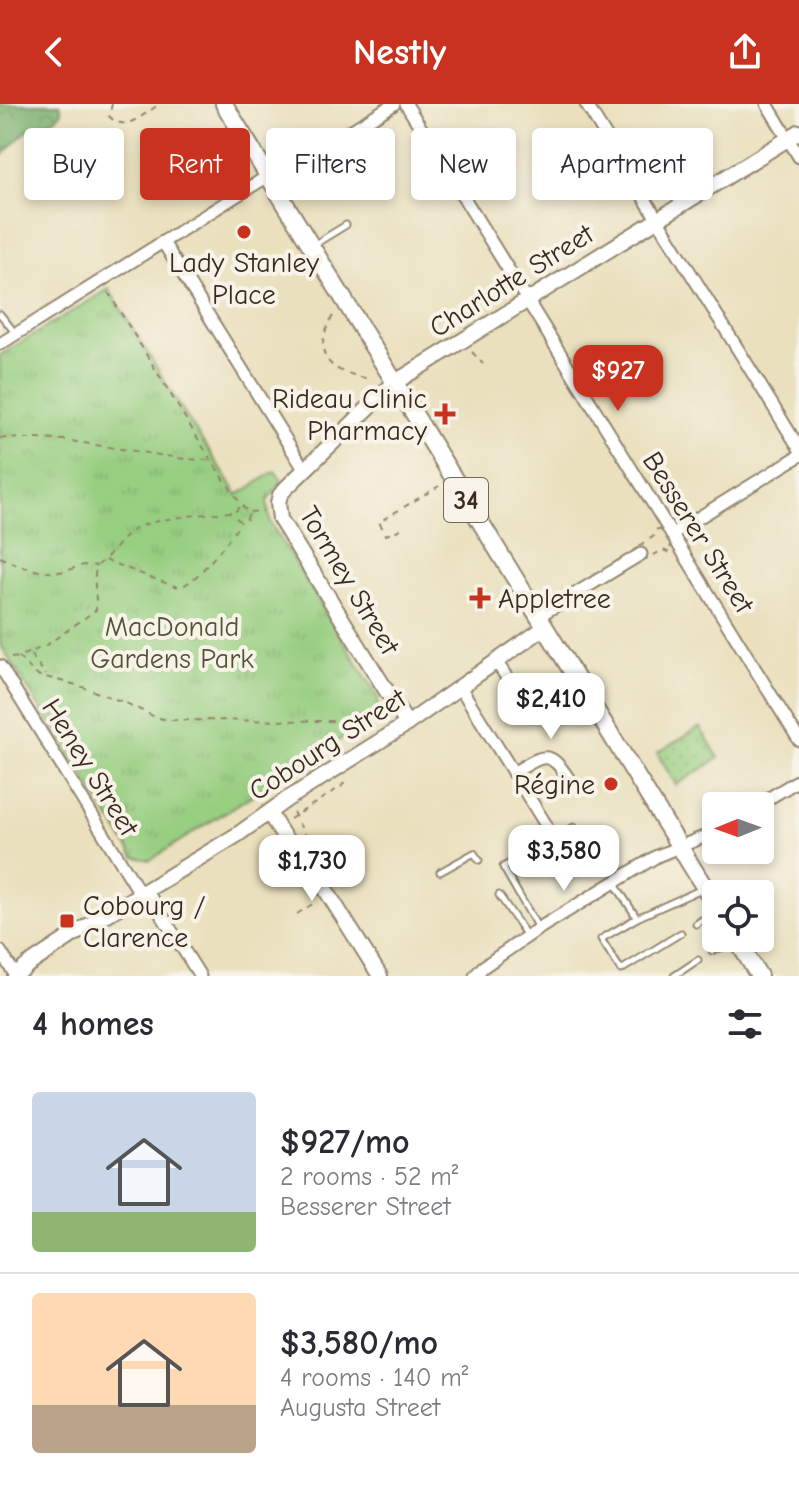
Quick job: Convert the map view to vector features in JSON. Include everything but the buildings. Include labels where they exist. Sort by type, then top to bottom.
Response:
[{"type":"main road","name":"34","points":[[224,104],[266,173]]},
{"type":"main road","name":"34","points":[[283,200],[702,883]]},
{"type":"main road","points":[[744,952],[759,976]]},
{"type":"street","points":[[355,128],[394,104]]},
{"type":"street","name":"Besserer Street","points":[[406,104],[799,740]]},
{"type":"street","points":[[586,104],[799,448]]},
{"type":"street","points":[[767,104],[793,136],[799,157]]},
{"type":"street","name":"Charlotte Street","points":[[278,506],[280,495],[304,469],[394,383],[793,136]]},
{"type":"street","points":[[0,344],[266,177]]},
{"type":"street","points":[[163,242],[304,469]]},
{"type":"street","points":[[672,534],[799,456]]},
{"type":"street","name":"Tormey Street","points":[[278,506],[280,519],[407,724]]},
{"type":"street","name":"Cobourg Street","points":[[15,976],[407,724],[496,661],[541,622],[638,556]]},
{"type":"street","points":[[496,661],[531,715]]},
{"type":"street","name":"Heney Street","points":[[0,666],[200,976]]},
{"type":"street","points":[[460,687],[546,825]]},
{"type":"street","points":[[513,773],[539,758],[549,758],[558,763],[572,784]]},
{"type":"street","points":[[774,795],[799,780]]},
{"type":"street","points":[[269,813],[284,837],[317,876],[380,976]]},
{"type":"street","points":[[475,976],[483,967],[538,929],[657,856],[702,836]]},
{"type":"street","points":[[0,951],[15,976]]},
{"type":"lane","points":[[311,247],[346,225]]},
{"type":"lane","points":[[0,314],[16,334]]},
{"type":"lane","points":[[538,929],[503,867],[574,827]]},
{"type":"lane","points":[[440,872],[474,853],[479,860]]},
{"type":"lane","points":[[614,883],[637,918]]},
{"type":"lane","points":[[625,976],[601,939],[637,918],[702,889]]},
{"type":"lane","points":[[499,895],[528,937]]},
{"type":"lane","points":[[696,924],[702,919]]},
{"type":"lane","points":[[621,970],[681,933]]},
{"type":"lane","points":[[674,976],[698,960]]},
{"type":"path","points":[[112,104],[109,116],[122,125],[160,104]]},
{"type":"path","points":[[101,280],[211,460],[249,512]]},
{"type":"path","points":[[333,316],[322,343],[326,360],[341,371],[370,380]]},
{"type":"path","points":[[472,352],[483,364]]},
{"type":"path","points":[[0,438],[64,440],[185,459],[211,460]]},
{"type":"path","points":[[401,529],[386,535],[379,522],[440,486]]},
{"type":"path","points":[[249,512],[278,506]]},
{"type":"path","points":[[10,658],[45,646],[96,610],[94,574],[97,566],[130,532],[142,525],[235,512],[243,507]]},
{"type":"path","points":[[235,512],[236,519],[242,521]]},
{"type":"path","points":[[104,560],[177,587],[182,586],[204,568],[242,521],[247,519],[249,512]]},
{"type":"path","points":[[657,529],[672,534],[670,553],[663,550],[646,559],[638,556],[638,547],[654,536],[657,529]]},
{"type":"path","points":[[0,557],[32,569],[56,572],[80,565],[97,566]]},
{"type":"path","points":[[31,653],[46,677]]},
{"type":"path","points":[[18,657],[37,675],[89,690],[168,720],[330,721],[363,720],[381,714]]},
{"type":"path","points":[[297,914],[314,903]]},
{"type":"green space","points":[[0,104],[60,104],[62,112],[54,119],[24,128],[24,134],[0,158]]},
{"type":"green space","name":"MacDonald Gardens Park","points":[[109,289],[238,495],[275,471],[282,481],[267,501],[270,522],[378,697],[377,716],[150,860],[134,857],[0,644],[0,355]]},
{"type":"green space","points":[[700,727],[719,758],[676,785],[657,753]]},
{"type":"place","name":"Lady Stanley Place","points":[[244,232]]},
{"type":"place","name":"Rideau Clinic Pharmacy","points":[[445,414]]},
{"type":"place","name":"Appletree","points":[[480,598]]},
{"type":"place","name":"Régine","points":[[611,784]]},
{"type":"place","name":"Cobourg / Clarence","points":[[67,921]]}]
